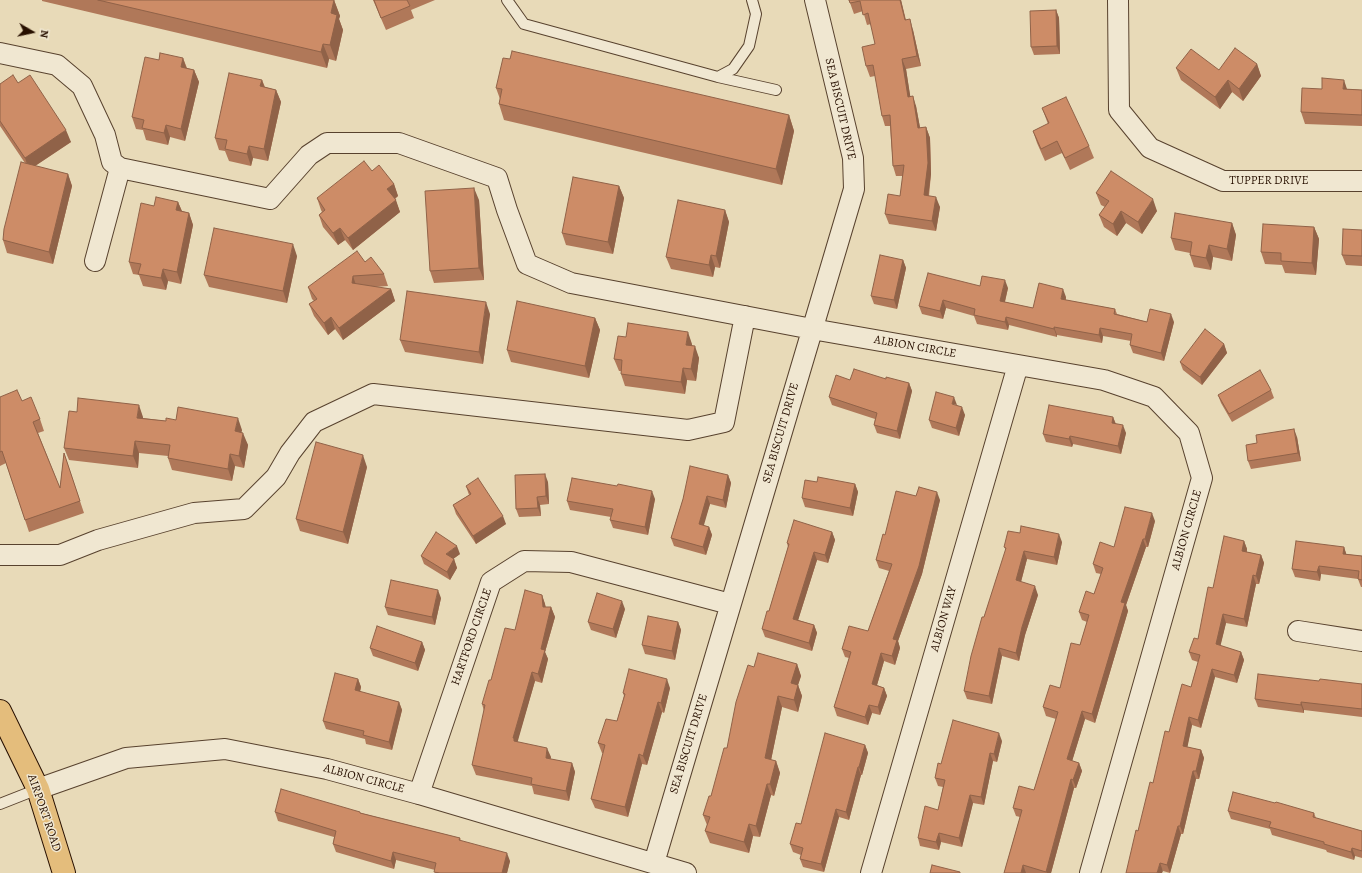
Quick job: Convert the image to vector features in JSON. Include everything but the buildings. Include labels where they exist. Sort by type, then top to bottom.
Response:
[{"type":"highway","name":"AIRPORT ROAD","points":[[0,711],[38,789],[64,873]]},
{"type":"street","name":"SEA BISCUIT DRIVE","points":[[654,863],[854,189],[853,158],[815,0]]},
{"type":"street","name":"TUPPER DRIVE","points":[[1118,0],[1120,110],[1150,148],[1223,181],[1362,181]]},
{"type":"street","points":[[0,53],[57,65],[82,86],[105,136],[112,162],[120,168],[95,261]]},
{"type":"street","name":"ALBION CIRCLE","points":[[120,168],[270,199],[309,155],[327,143],[399,143],[497,178],[527,264],[571,283],[745,316],[1104,380],[1154,397],[1189,433],[1202,478],[1090,873]]},
{"type":"street","points":[[0,555],[60,555],[98,540],[194,513],[244,509],[276,477],[290,453],[314,422],[373,394],[688,430],[724,422],[745,316]]},
{"type":"street","name":"ALBION WAY","points":[[871,873],[1018,365]]},
{"type":"street","name":"HARTFORD CIRCLE","points":[[419,794],[491,582],[524,561],[571,562],[730,604]]},
{"type":"street","points":[[1298,631],[1362,641]]},
{"type":"street","name":"ALBION CIRCLE","points":[[38,789],[126,758],[225,749],[327,769],[419,794],[686,873]]},
{"type":"lane","points":[[507,0],[524,24],[718,77],[776,90]]},
{"type":"lane","points":[[718,77],[733,69],[749,46],[756,14],[752,0]]},
{"type":"lane","points":[[0,804],[38,789]]}]
